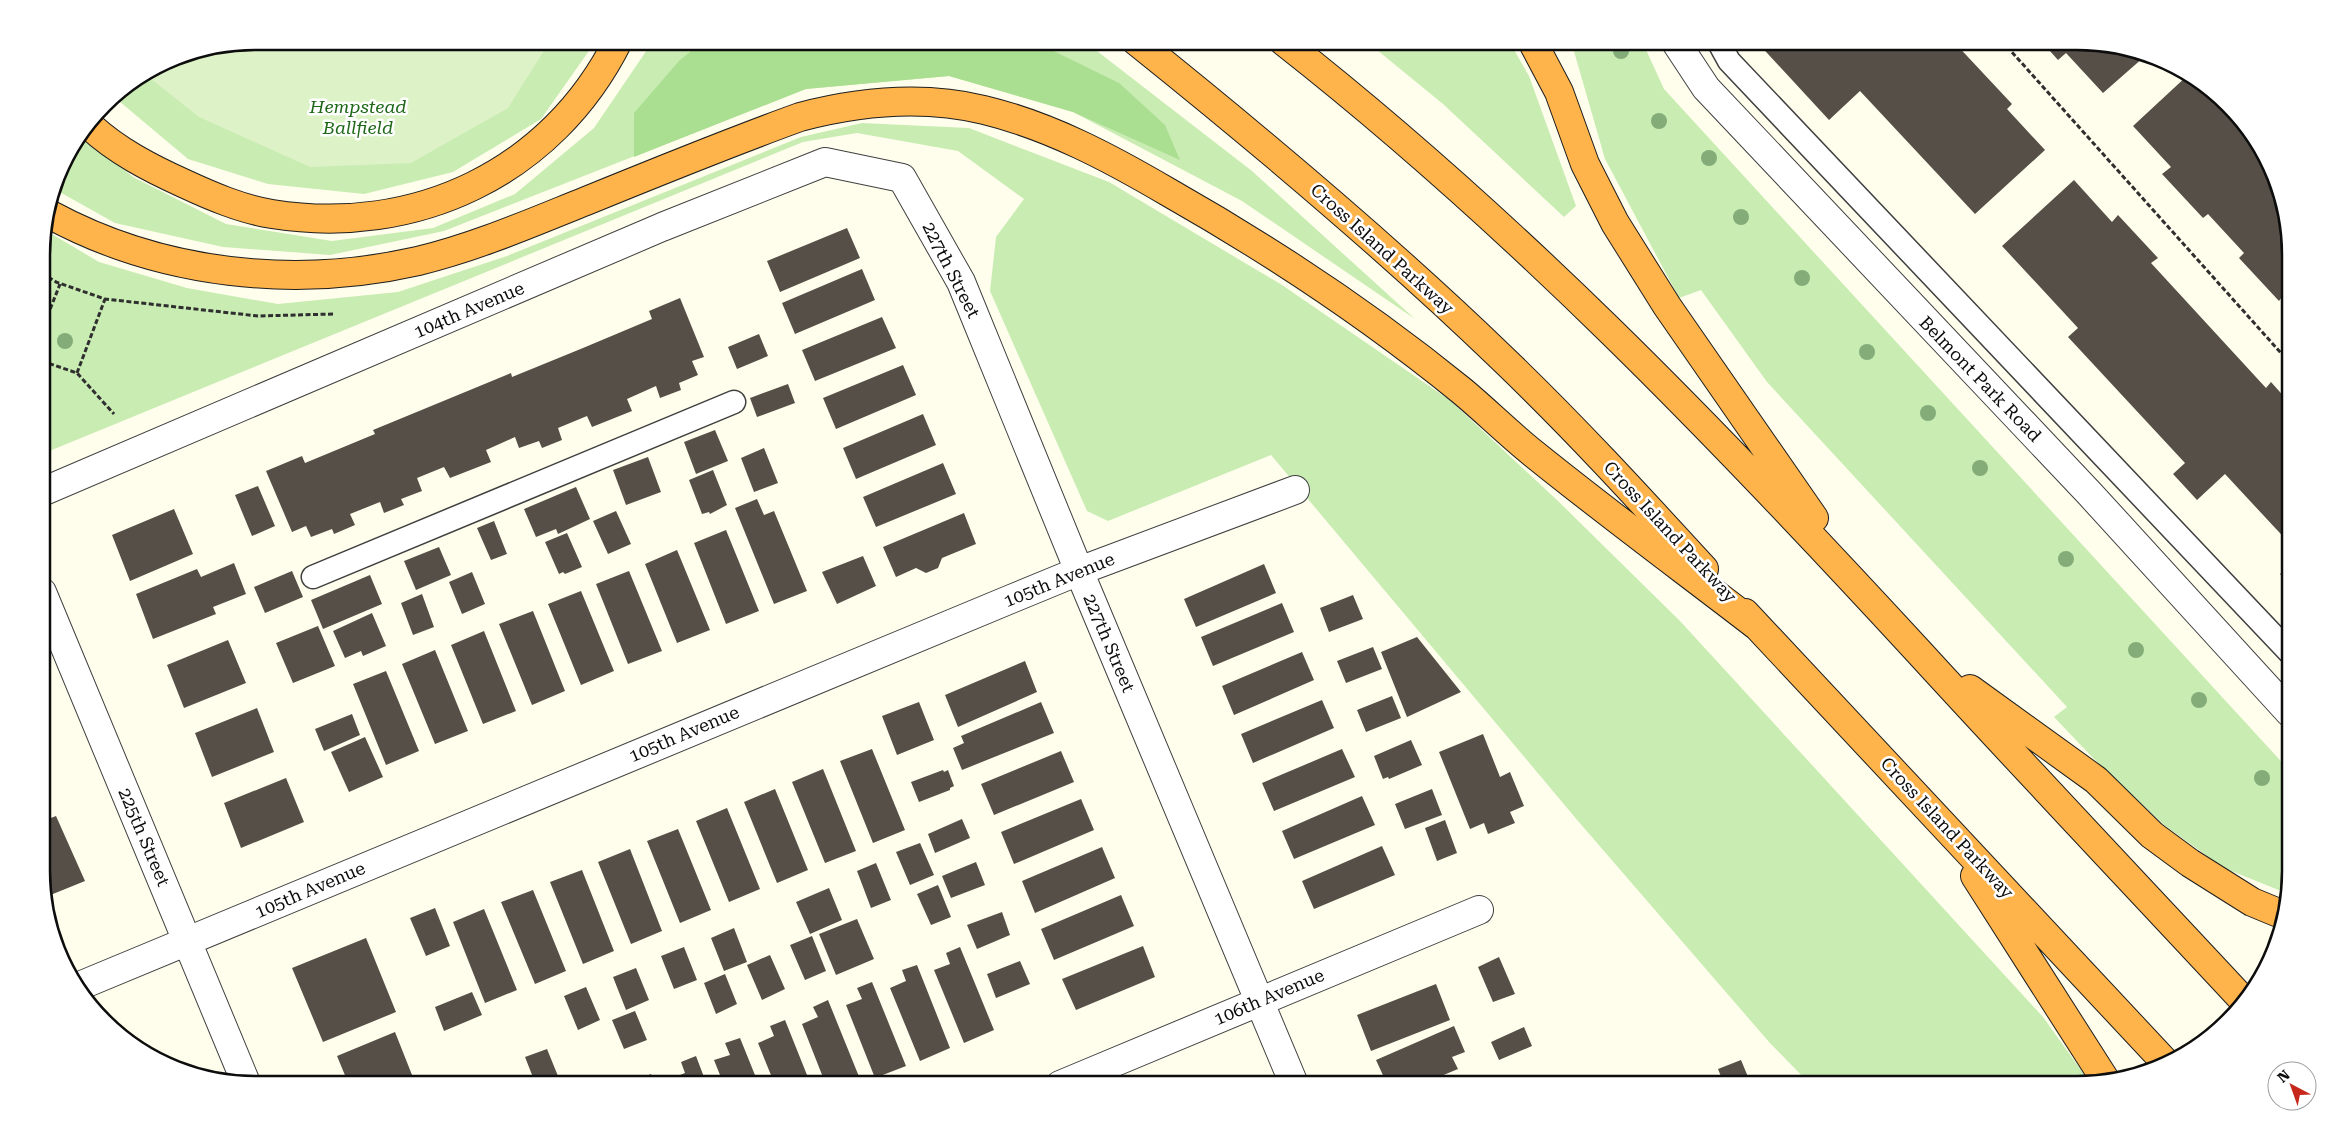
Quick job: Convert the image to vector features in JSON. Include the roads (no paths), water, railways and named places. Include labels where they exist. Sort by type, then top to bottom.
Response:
[{"type":"highway","points":[[93,129],[128,155],[163,174],[240,207],[271,214],[307,218],[367,218],[396,214],[428,205],[483,182],[514,162],[569,114],[604,69],[614,50]]},
{"type":"highway","name":"Cross Island Parkway","points":[[1147,50],[1228,115],[1321,194],[1411,273],[1502,358],[1588,444],[2161,1058]]},
{"type":"highway","points":[[1295,50],[1331,78],[1420,155],[1555,276],[1765,486],[2240,996]]},
{"type":"highway","points":[[1537,50],[1559,92],[1584,164],[1638,262],[1869,597]]},
{"type":"highway","points":[[1552,50],[1559,92]]},
{"type":"highway","points":[[54,217],[65,223],[140,252],[213,269],[263,274],[312,274],[361,269],[418,261],[476,244],[762,131],[818,112],[873,102],[905,101],[943,103],[982,109],[1022,121],[1104,156],[1236,232],[1324,287],[1461,391],[1533,453],[1757,626]]},
{"type":"highway","points":[[1918,651],[2096,780],[2152,835],[2190,863],[2252,902],[2278,913]]},
{"type":"highway","points":[[1936,816],[2102,1074]]},
{"type":"street","name":"Belmont Park Road","points":[[1681,50],[1706,88],[2090,494],[2282,704]]},
{"type":"street","name":"104th Avenue","points":[[50,489],[662,227],[825,162],[902,178]]},
{"type":"street","name":"227th Street","points":[[902,178],[961,282],[1079,571],[1291,1076]]},
{"type":"street","name":"105th Avenue","points":[[84,984],[1079,571],[1295,490]]},
{"type":"street","name":"225th Street","points":[[50,611],[243,1076]]},
{"type":"street","name":"106th Avenue","points":[[1079,1076],[1479,910]]},
{"type":"lane","points":[[1723,50],[1729,61],[2282,645]]},
{"type":"lane","points":[[313,577],[734,402]]},
{"type":"park label","name":"Hempstead Ballfield","points":[[358,117]]}]
